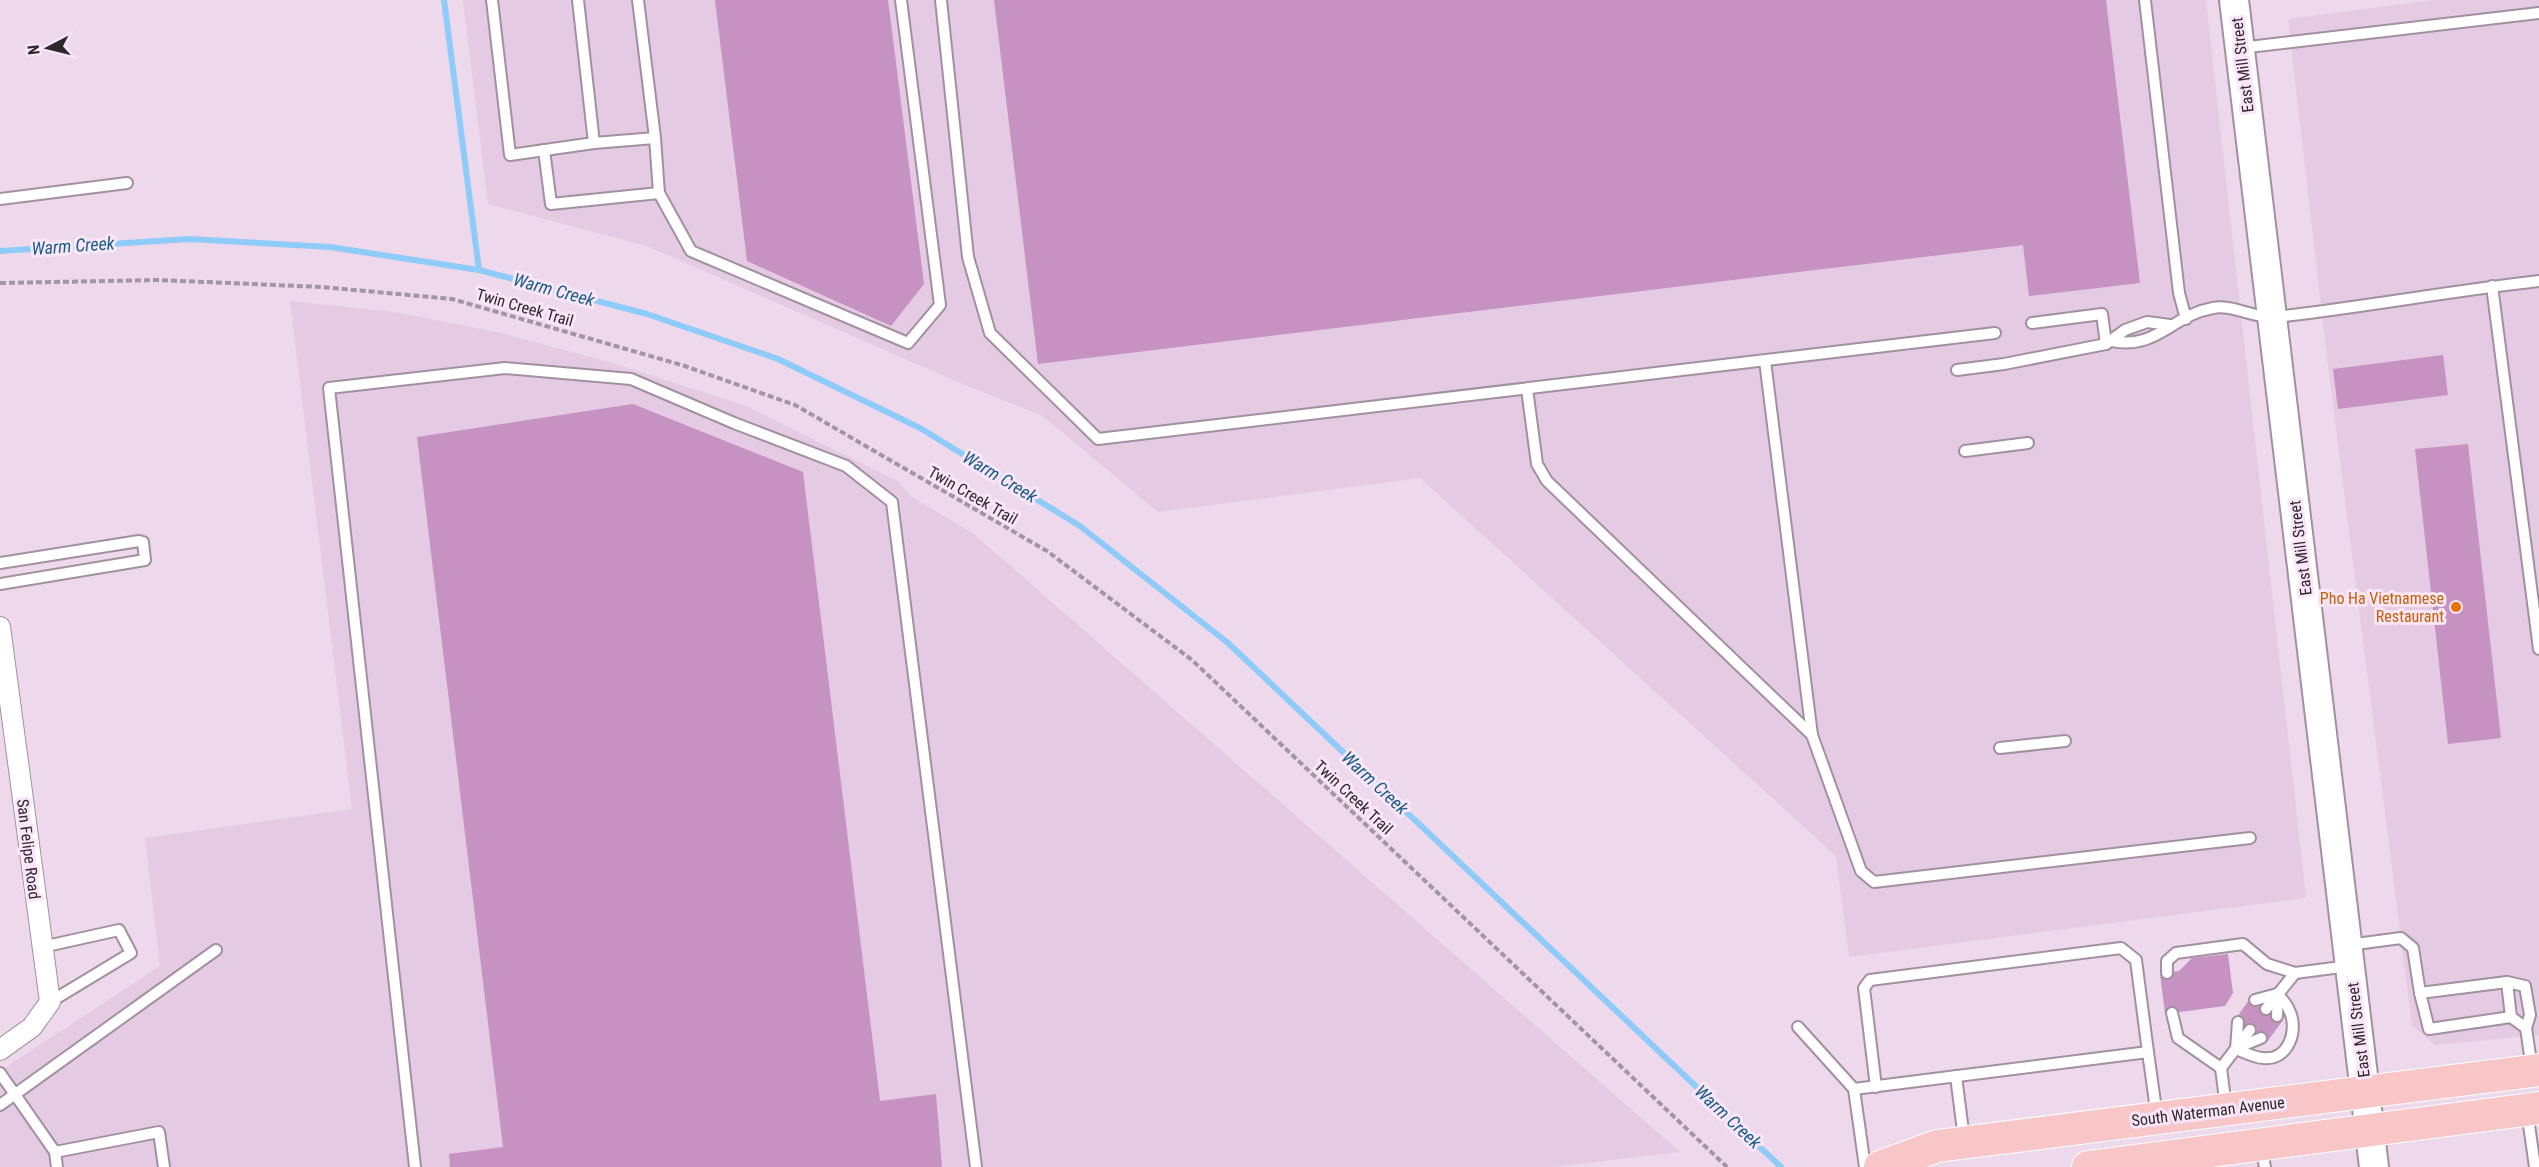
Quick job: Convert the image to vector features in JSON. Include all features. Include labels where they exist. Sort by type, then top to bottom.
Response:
[{"type":"main road","name":"East Mill Street","points":[[2234,0],[2374,1167]]},
{"type":"main road","name":"South Waterman Avenue","points":[[1880,1167],[1937,1146],[1958,1155],[2157,1118],[2536,1070]]},
{"type":"main road","points":[[2088,1167],[2263,1155],[2369,1128],[2533,1108]]},
{"type":"street","name":"San Felipe Road","points":[[0,627],[50,1002]]},
{"type":"street","points":[[0,1050],[32,1027],[50,1002]]},
{"type":"lane","points":[[492,0],[510,155],[594,143],[655,138]]},
{"type":"lane","points":[[578,0],[594,143]]},
{"type":"lane","points":[[638,0],[655,138],[659,193],[691,251],[908,343],[940,305],[901,0]]},
{"type":"lane","points":[[941,0],[968,257],[990,333],[1098,439],[1995,333]]},
{"type":"lane","points":[[2145,0],[2179,293],[2186,319]]},
{"type":"lane","points":[[2240,48],[2539,13]]},
{"type":"lane","points":[[544,150],[551,204],[659,193]]},
{"type":"lane","points":[[0,199],[127,183]]},
{"type":"lane","points":[[1957,370],[2004,364],[2109,343],[2129,345],[2151,338],[2170,325],[2213,308],[2272,317],[2539,281]]},
{"type":"lane","points":[[2492,286],[2539,649]]},
{"type":"lane","points":[[2032,323],[2102,314],[2109,343]]},
{"type":"lane","points":[[2109,343],[2125,330],[2147,322],[2170,325]]},
{"type":"lane","points":[[1765,361],[1812,735],[1862,871],[1874,882],[2250,838]]},
{"type":"lane","points":[[415,1167],[328,388],[505,368],[631,379],[734,423],[846,466],[892,502],[976,1167]]},
{"type":"lane","points":[[1527,389],[1537,464],[1548,482],[1812,735]]},
{"type":"lane","points":[[1965,451],[2028,443]]},
{"type":"lane","points":[[0,563],[143,542],[145,560],[0,584]]},
{"type":"lane","points":[[94,548],[98,568]]},
{"type":"lane","points":[[2000,748],[2065,741]]},
{"type":"lane","points":[[42,947],[119,930],[131,953],[50,1002]]},
{"type":"lane","points":[[2266,1009],[2295,973],[2400,938],[2414,948],[2420,993],[2429,1029],[2511,1017],[2526,1028]]},
{"type":"lane","points":[[2167,973],[2167,961],[2176,952],[2243,944],[2267,964],[2295,973]]},
{"type":"lane","points":[[1876,1087],[1864,988],[1870,980],[2121,948],[2136,960],[2157,1118]]},
{"type":"lane","points":[[0,1105],[216,950]]},
{"type":"lane","points":[[2420,993],[2507,982],[2524,986],[2530,1015],[2526,1028],[2536,1070]]},
{"type":"lane","points":[[2507,982],[2511,1017]]},
{"type":"lane","points":[[2255,1000],[2278,994]]},
{"type":"lane","points":[[2277,1017],[2278,994]]},
{"type":"lane","points":[[2236,1048],[2264,1059],[2278,1056],[2288,1049],[2293,1036],[2290,1011],[2278,994]]},
{"type":"lane","points":[[2172,1013],[2178,1038],[2221,1068]]},
{"type":"lane","points":[[2236,1048],[2238,1022]]},
{"type":"lane","points":[[1798,1027],[1854,1089],[1864,1167]]},
{"type":"lane","points":[[2226,1109],[2221,1068],[2250,1030]]},
{"type":"lane","points":[[2236,1048],[2261,1038]]},
{"type":"lane","points":[[1854,1089],[2148,1052]]},
{"type":"lane","points":[[0,1073],[55,1152],[57,1167]]},
{"type":"lane","points":[[1956,1076],[1958,1155]]},
{"type":"lane","points":[[2533,1108],[2535,1167]]},
{"type":"lane","points":[[55,1152],[159,1132],[164,1167]]},
{"type":"path","name":"Twin Creek Trail","points":[[0,283],[159,280],[322,286],[452,299],[685,366],[795,405],[1047,551],[1192,660],[1727,1167]]},
{"type":"shaded area","points":[[463,0],[2206,0],[2306,898],[1849,957],[1836,856],[1420,478],[1158,512],[1043,416],[960,383],[647,246],[488,204]]},
{"type":"shaded area","points":[[2433,0],[2539,0],[2539,1035],[2435,1045],[2412,1025],[2327,358],[2288,19]]},
{"type":"shaded area","points":[[290,301],[394,312],[497,332],[613,363],[746,406],[899,482],[910,496],[974,534],[1680,1152],[1552,1167],[0,1167],[0,1071],[160,966],[145,838],[352,809]]},
{"type":"building","points":[[715,0],[888,0],[924,284],[891,326],[747,261]]},
{"type":"building","points":[[994,0],[2106,0],[2140,283],[2029,296],[2023,245],[1038,364]]},
{"type":"building","points":[[2443,355],[2448,395],[2338,409],[2333,369]]},
{"type":"building","points":[[633,404],[803,472],[880,1101],[936,1094],[942,1167],[450,1167],[449,1154],[503,1147],[417,437]]},
{"type":"building","points":[[2468,444],[2501,738],[2448,744],[2415,449]]},
{"type":"building","points":[[2228,954],[2233,993],[2225,1006],[2165,1014],[2160,974],[2179,971],[2192,958]]},
{"type":"building","points":[[2251,997],[2283,1020],[2267,1042],[2235,1020]]},
{"type":"waterway","points":[[444,0],[479,270]]},
{"type":"waterway","name":"Warm Creek","points":[[0,251],[189,239],[330,247],[479,270],[647,314],[778,359],[920,428],[1080,526],[1228,643],[1781,1167]]},
{"type":"place","name":"Pho Ha Vietnamese Restaurant","points":[[2456,607]]}]
